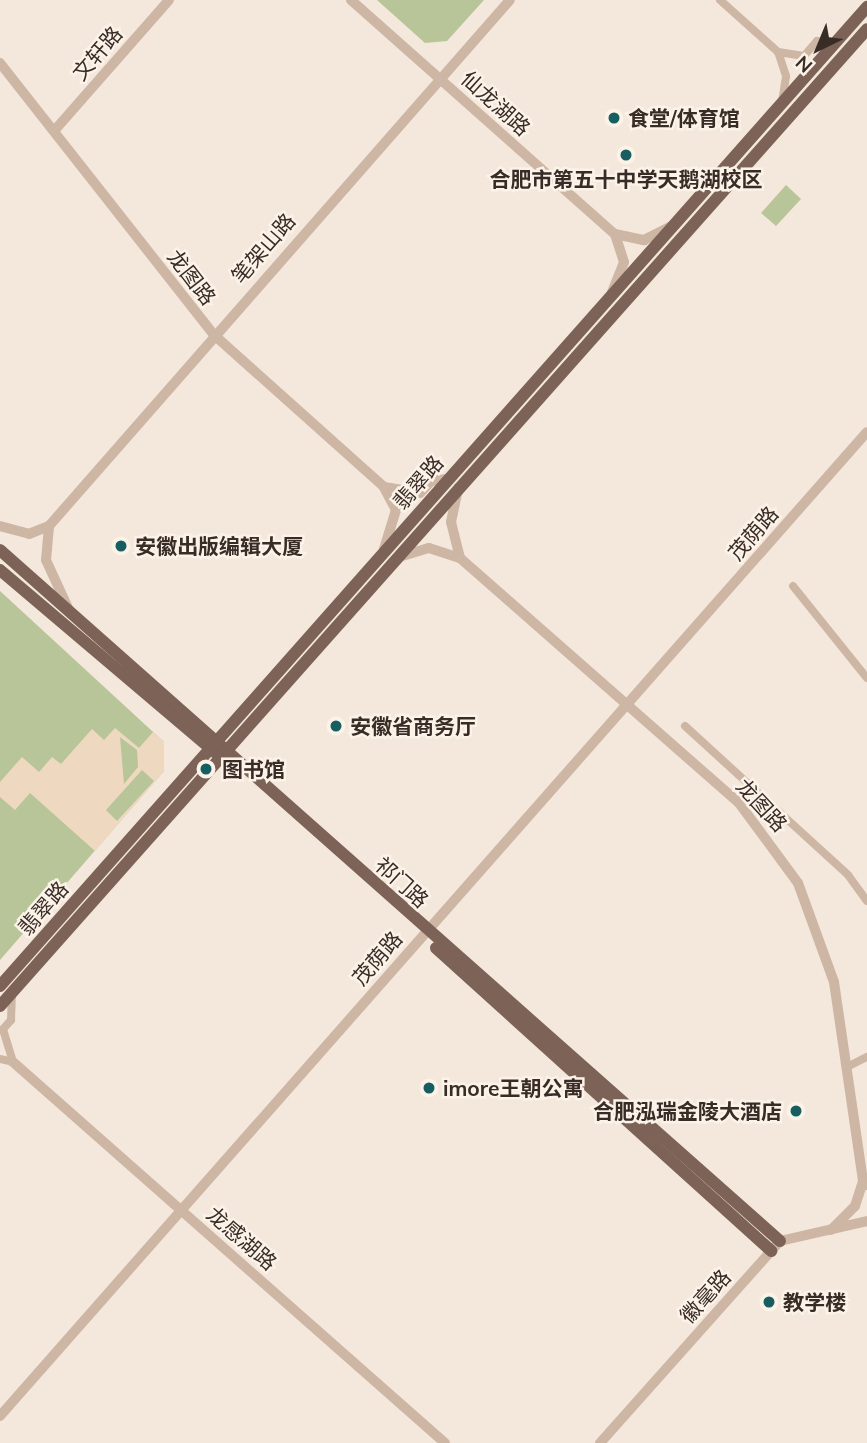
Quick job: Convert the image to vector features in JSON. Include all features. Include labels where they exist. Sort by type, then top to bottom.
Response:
[{"type":"main road","name":"翡翠路","points":[[6,989],[217,749],[384,549],[867,7]]},
{"type":"main road","name":"翡翠路","points":[[0,1006],[10,975],[395,559],[867,29]]},
{"type":"main road","points":[[849,49],[867,40]]},
{"type":"main road","name":"祁门路","points":[[0,550],[217,749],[780,1241]]},
{"type":"main road","name":"祁门路","points":[[0,570],[217,749]]},
{"type":"main road","name":"祁门路","points":[[425,933],[771,1251]]},
{"type":"street","name":"文轩路","points":[[54,131],[169,0]]},
{"type":"street","name":"仙龙湖路","points":[[351,0],[615,234]]},
{"type":"street","name":"笔架山路","points":[[49,526],[213,334],[510,0]]},
{"type":"street","points":[[720,0],[778,52],[786,76],[782,102]]},
{"type":"street","points":[[778,52],[804,56],[817,41],[833,45]]},
{"type":"street","name":"龙图路","points":[[0,63],[213,334],[384,486]]},
{"type":"street","points":[[612,292],[624,262],[615,234],[644,240],[671,226]]},
{"type":"street","name":"茂荫路","points":[[0,1415],[867,432]]},
{"type":"street","points":[[384,486],[420,493],[431,481],[446,479]]},
{"type":"street","points":[[384,486],[396,510],[384,549]]},
{"type":"street","points":[[458,488],[451,522],[460,558]]},
{"type":"street","points":[[0,526],[29,534],[49,526],[46,560],[72,616]]},
{"type":"street","points":[[395,559],[429,548],[460,558]]},
{"type":"street","name":"龙图路","points":[[460,558],[625,707],[738,803],[799,883],[820,929],[847,1067],[865,1183]]},
{"type":"street","points":[[793,586],[867,678]]},
{"type":"street","points":[[685,726],[848,875],[867,901]]},
{"type":"street","points":[[0,1059],[13,1062],[3,1029],[10,1020],[6,989]]},
{"type":"street","points":[[847,1067],[867,1057]]},
{"type":"street","name":"龙感湖路","points":[[13,1062],[445,1443]]},
{"type":"street","points":[[831,1230],[855,1206],[865,1183]]},
{"type":"street","points":[[780,1241],[867,1221]]},
{"type":"street","name":"徽毫路","points":[[600,1443],[780,1241]]},
{"type":"green space","points":[[377,0],[484,0],[447,41],[425,43]]},
{"type":"green space","points":[[786,185],[801,199],[776,226],[761,213]]},
{"type":"green space","points":[[0,591],[164,742],[164,771],[0,960]]},
{"type":"shaded area","points":[[115,728],[139,748],[153,732],[164,742],[164,771],[95,851],[30,793],[15,810],[0,797],[0,782],[22,757],[39,772],[52,757],[61,764],[92,729],[104,740]],"holes":[[[120,737],[137,750],[138,767],[124,784]],[[142,770],[154,781],[117,821],[106,810]]]},
{"type":"place","name":"食堂/体育馆","points":[[614,118]]},
{"type":"place","name":"合肥市第五十中学天鹅湖校区","points":[[626,155]]},
{"type":"place","name":"安徽出版编辑大厦","points":[[121,546]]},
{"type":"place","name":"安徽省商务厅","points":[[336,726]]},
{"type":"place","name":"图书馆","points":[[206,769]]},
{"type":"place","name":"imore王朝公寓","points":[[429,1088]]},
{"type":"place","name":"合肥泓瑞金陵大酒店","points":[[796,1111]]},
{"type":"place","name":"教学楼","points":[[769,1302]]}]
